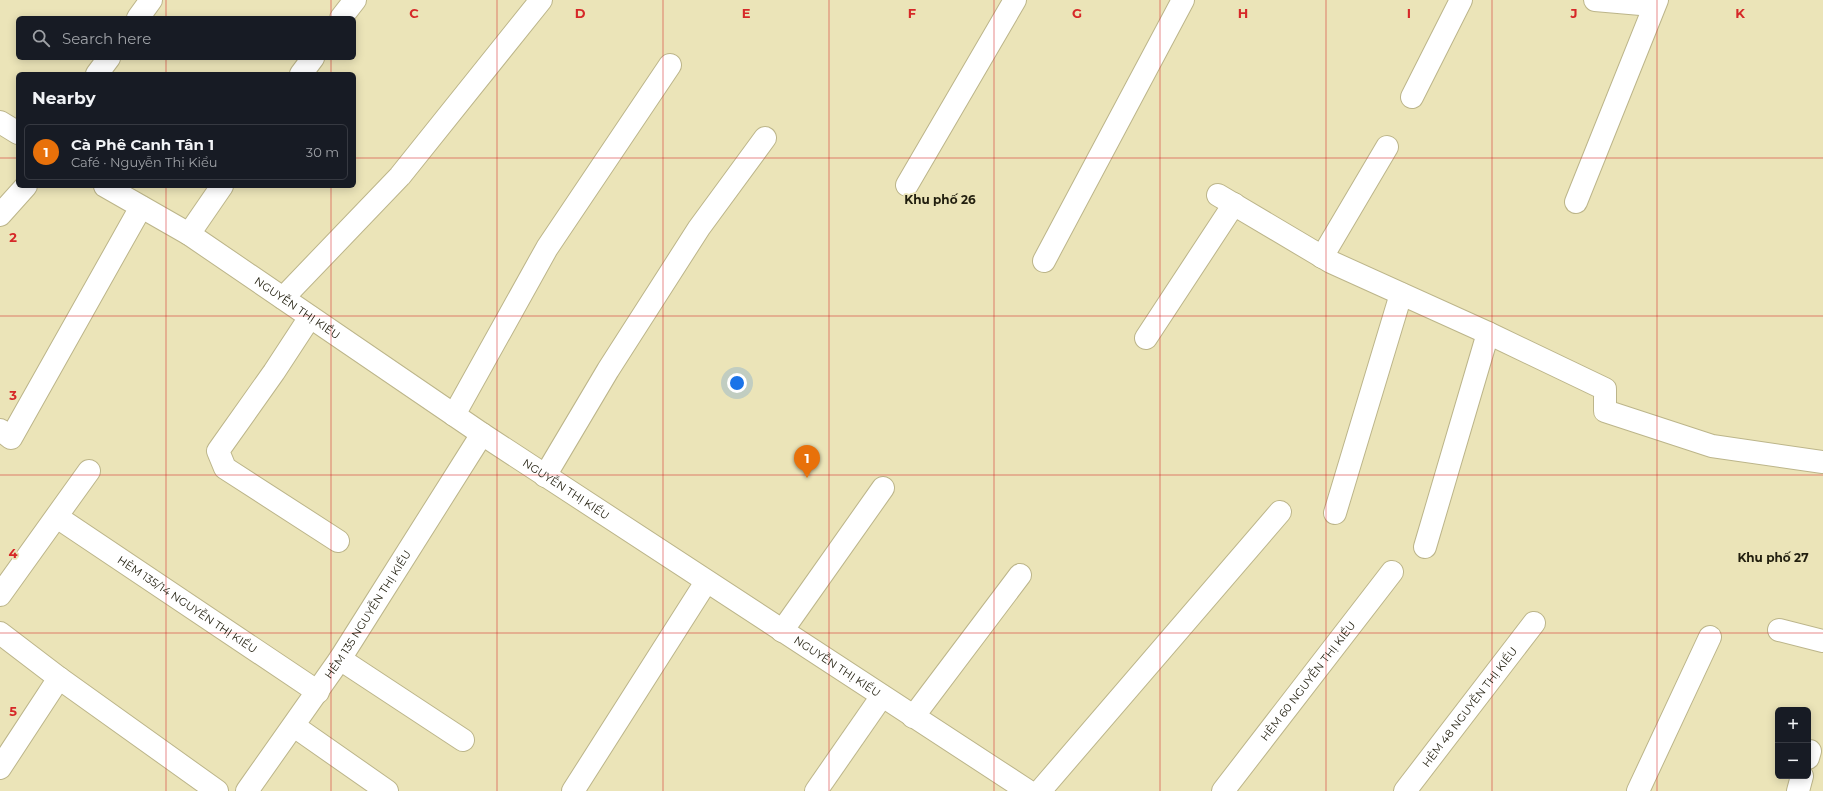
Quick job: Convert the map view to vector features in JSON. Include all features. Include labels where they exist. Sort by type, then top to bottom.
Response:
[{"type":"street","points":[[139,16],[151,0]]},
{"type":"street","points":[[343,16],[355,0]]},
{"type":"street","points":[[283,298],[400,176],[541,0]]},
{"type":"street","points":[[907,185],[1015,0]]},
{"type":"street","points":[[1044,261],[1183,0]]},
{"type":"street","points":[[1412,97],[1461,0]]},
{"type":"street","points":[[1595,0],[1641,4],[1647,0]]},
{"type":"street","points":[[1576,202],[1657,0]]},
{"type":"street","points":[[98,72],[108,60]]},
{"type":"street","points":[[302,72],[311,60]]},
{"type":"street","points":[[454,415],[547,248],[670,65]]},
{"type":"street","points":[[0,122],[16,132]]},
{"type":"street","points":[[545,476],[608,370],[695,234],[765,138]]},
{"type":"street","points":[[1322,257],[1387,147]]},
{"type":"street","points":[[0,215],[24,188]]},
{"type":"street","name":"NGUYỄN THỊ KIỂU","points":[[108,188],[189,234],[545,476],[1028,791]]},
{"type":"street","points":[[189,234],[221,188]]},
{"type":"street","points":[[1146,338],[1226,200],[1322,257],[1606,389],[1606,412],[1712,446],[1823,462]]},
{"type":"street","points":[[0,430],[11,438],[141,207]]},
{"type":"street","points":[[1335,513],[1401,294]]},
{"type":"street","points":[[310,317],[274,372],[218,451],[225,468],[338,541]]},
{"type":"street","points":[[1425,547],[1488,333]]},
{"type":"street","name":"HẺM 135 NGUYỄN THỊ KIỂU","points":[[247,791],[340,659],[482,434]]},
{"type":"street","points":[[0,595],[89,471]]},
{"type":"street","points":[[782,631],[883,488]]},
{"type":"street","points":[[1040,791],[1280,512]]},
{"type":"street","name":"HẺM 135/14 NGUYỄN THỊ KIỂU","points":[[57,517],[318,692]]},
{"type":"street","name":"HẺM 60 NGUYỄN THỊ KIỂU","points":[[1223,791],[1392,572]]},
{"type":"street","points":[[913,717],[1020,575]]},
{"type":"street","points":[[573,791],[706,582]]},
{"type":"street","name":"HẺM 48 NGUYỄN THỊ KIỂU","points":[[1405,791],[1534,623]]},
{"type":"street","points":[[1779,630],[1823,641]]},
{"type":"street","points":[[0,633],[59,678],[217,791]]},
{"type":"street","points":[[1638,791],[1710,637]]},
{"type":"street","points":[[340,659],[463,740]]},
{"type":"street","points":[[0,768],[59,678]]},
{"type":"street","points":[[816,791],[882,696]]},
{"type":"street","points":[[294,726],[387,791]]},
{"type":"street","points":[[1798,791],[1801,779]]},
{"type":"place","name":"Cà Phê Canh Tân 1","points":[[807,478]]},
{"type":"district","name":"Khu phố 26","points":[[940,200]]},
{"type":"district","name":"Khu phố 27","points":[[1773,558]]}]
